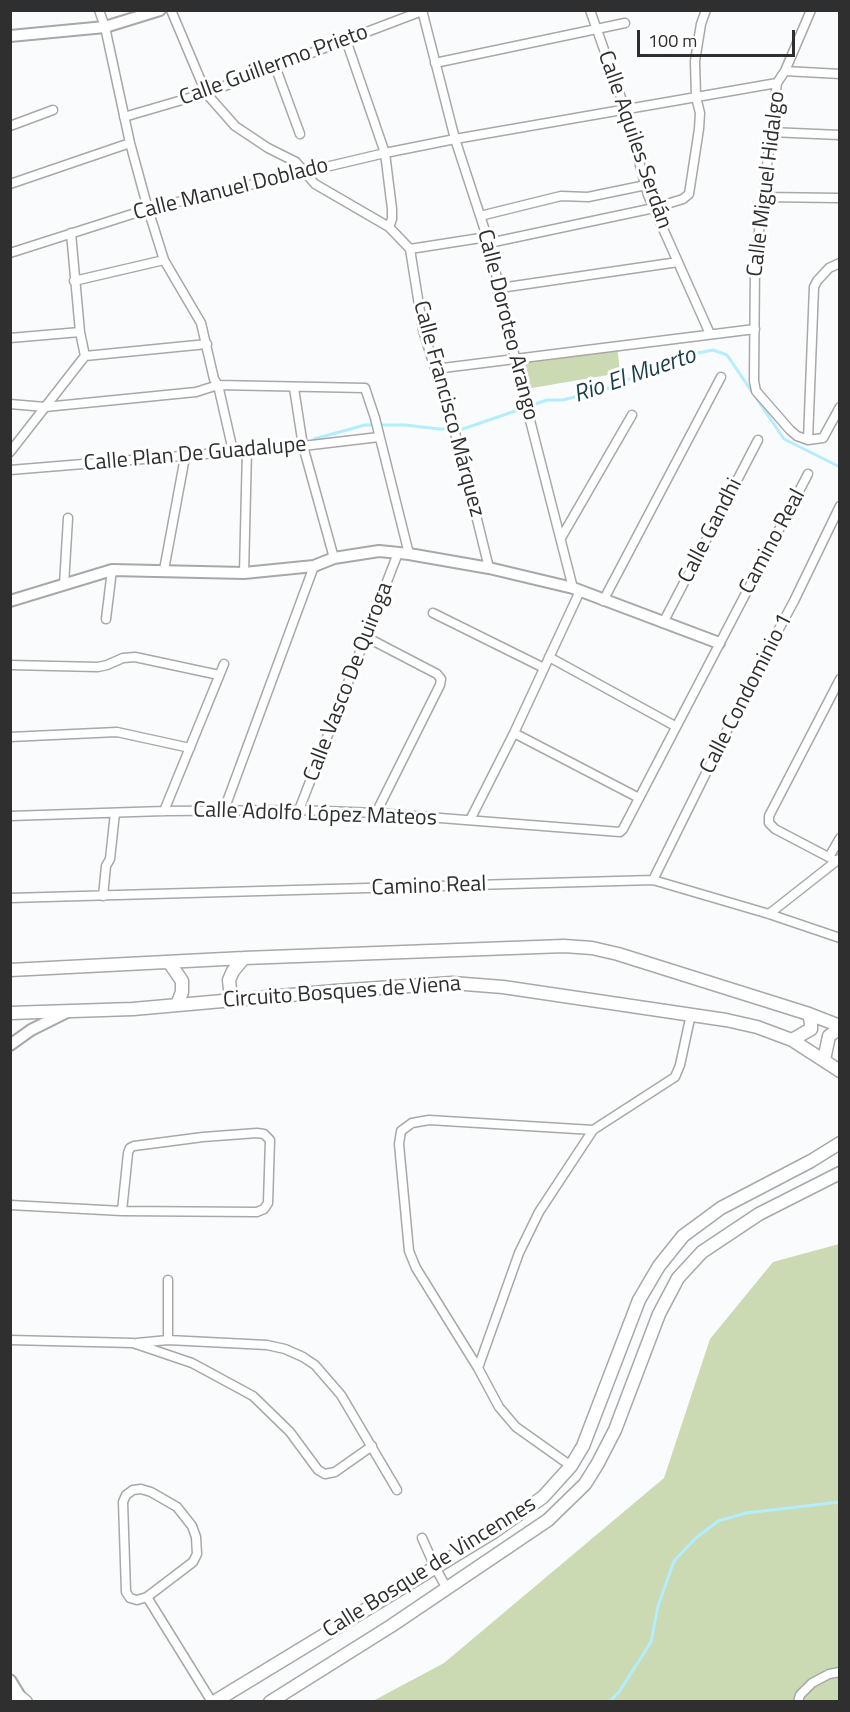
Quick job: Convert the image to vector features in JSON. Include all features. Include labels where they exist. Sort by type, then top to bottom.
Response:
[{"type":"main road","name":"Circuito Bosques de Viena","points":[[10,970],[244,958],[564,946],[592,948],[618,954],[809,1014],[840,1027]]},
{"type":"main road","points":[[237,1000],[230,989],[230,980],[233,970],[244,958]]},
{"type":"main road","points":[[169,962],[182,981],[182,992],[177,1005]]},
{"type":"main road","name":"Circuito Bosques de Viena","points":[[10,1013],[177,1005],[452,983],[502,987],[692,1014],[757,1027],[792,1040],[840,1071]]},
{"type":"main road","points":[[792,1040],[811,1029],[809,1014]]},
{"type":"main road","points":[[824,1060],[829,1036],[840,1027]]},
{"type":"main road","name":"Calle Bosque de Vincennes","points":[[213,1701],[495,1531],[543,1497],[571,1466],[583,1446],[639,1300],[659,1266],[683,1236],[721,1208],[811,1161],[840,1143]]},
{"type":"main road","name":"Calle Bosque de Vincennes","points":[[270,1701],[390,1626],[548,1520],[585,1484],[598,1463],[615,1430],[659,1314],[678,1278],[702,1252],[759,1214],[840,1173]]},
{"type":"street","points":[[99,10],[148,209],[164,260],[201,322],[233,451]]},
{"type":"street","points":[[10,36],[105,27],[160,10]]},
{"type":"street","points":[[171,10],[206,93],[235,126],[268,148],[296,162],[315,184],[389,227],[410,249],[488,240],[654,208],[683,199],[689,194],[699,129],[700,113],[696,97],[695,61],[701,24],[706,10]]},
{"type":"street","name":"Calle Aquiles Serdán","points":[[590,10],[625,110],[645,185],[710,334]]},
{"type":"street","name":"Calle Miguel Hidalgo","points":[[808,440],[797,436],[790,430],[754,386],[755,264],[777,84],[785,71],[811,10]]},
{"type":"street","name":"Calle Guillermo Prieto","points":[[124,117],[206,93],[422,11]]},
{"type":"street","name":"Calle Doroteo Arango","points":[[422,11],[455,139],[488,240],[522,389],[576,590]]},
{"type":"street","points":[[435,63],[626,24]]},
{"type":"street","points":[[346,40],[385,153],[392,209],[389,227]]},
{"type":"street","points":[[275,66],[300,134]]},
{"type":"street","points":[[785,71],[840,74]]},
{"type":"street","name":"Calle Manuel Doblado","points":[[10,253],[148,209],[385,153],[777,84]]},
{"type":"street","points":[[10,126],[53,110]]},
{"type":"street","points":[[770,132],[840,135]]},
{"type":"street","points":[[10,184],[130,143]]},
{"type":"street","points":[[480,216],[561,196],[588,197],[645,185]]},
{"type":"street","points":[[763,197],[840,198]]},
{"type":"street","points":[[71,233],[74,281],[85,356]]},
{"type":"street","name":"Calle Francisco Márquez","points":[[410,249],[423,330],[456,436],[489,568]]},
{"type":"street","points":[[74,281],[164,260]]},
{"type":"street","points":[[500,288],[678,262]]},
{"type":"street","points":[[840,263],[829,268],[817,280],[814,287],[808,440],[823,438],[840,407]]},
{"type":"street","points":[[435,369],[755,329]]},
{"type":"street","points":[[10,338],[80,332]]},
{"type":"street","points":[[10,452],[85,356],[207,344]]},
{"type":"street","points":[[603,601],[721,376]]},
{"type":"street","points":[[10,404],[45,407],[196,392],[218,385],[365,388],[379,435],[404,554]]},
{"type":"street","points":[[294,388],[303,446],[334,558]]},
{"type":"street","points":[[561,538],[632,415]]},
{"type":"street","name":"Calle Plan De Guadalupe","points":[[10,470],[303,446],[379,435]]},
{"type":"street","name":"Calle Gandhi","points":[[663,623],[758,440]]},
{"type":"street","points":[[244,573],[247,450]]},
{"type":"street","points":[[164,570],[185,457]]},
{"type":"street","name":"Camino Real","points":[[620,832],[624,830],[675,726],[808,474]]},
{"type":"street","name":"Calle Condominio 1","points":[[653,880],[840,506]]},
{"type":"street","points":[[64,585],[68,518]]},
{"type":"street","points":[[10,601],[112,570],[244,573],[314,566],[334,558],[379,551],[489,568],[576,590],[719,643]]},
{"type":"street","name":"Calle Vasco De Quiroga","points":[[299,810],[366,637],[404,554]]},
{"type":"street","points":[[224,810],[314,566]]},
{"type":"street","points":[[106,619],[112,570]]},
{"type":"street","points":[[470,820],[544,668],[576,590]]},
{"type":"street","points":[[433,613],[544,668]]},
{"type":"street","points":[[366,637],[437,674],[441,679],[376,813]]},
{"type":"street","points":[[10,665],[98,667],[107,666],[123,658],[135,657],[219,675]]},
{"type":"street","points":[[549,657],[675,726]]},
{"type":"street","points":[[164,811],[224,664]]},
{"type":"street","points":[[835,859],[775,829],[770,823],[769,816],[840,679]]},
{"type":"street","points":[[10,737],[117,732],[190,748]]},
{"type":"street","points":[[514,733],[639,798]]},
{"type":"street","name":"Calle Adolfo López Mateos","points":[[10,816],[164,811],[299,810],[376,813],[620,832]]},
{"type":"street","points":[[103,896],[115,813]]},
{"type":"street","points":[[769,914],[835,859],[840,838]]},
{"type":"street","name":"Camino Real","points":[[10,898],[653,880],[769,914],[840,938]]},
{"type":"street","points":[[10,1045],[31,1030],[68,1011]]},
{"type":"street","points":[[478,1368],[495,1315],[524,1242],[539,1212],[593,1130],[675,1077],[692,1014]]},
{"type":"street","points":[[571,1466],[516,1426],[499,1407],[478,1368],[416,1268],[409,1251],[399,1144],[401,1131],[412,1123],[429,1120],[593,1130]]},
{"type":"street","points":[[10,1205],[122,1211],[257,1212],[264,1209],[268,1203],[270,1140],[264,1134],[202,1137],[134,1146],[130,1148],[122,1211]]},
{"type":"street","points":[[168,1280],[168,1340]]},
{"type":"street","points":[[10,1340],[133,1343],[168,1340],[267,1345],[285,1349],[315,1365],[341,1395],[397,1490]]},
{"type":"street","points":[[133,1343],[192,1364],[253,1396],[290,1432],[318,1470],[325,1474],[335,1472],[372,1446]]},
{"type":"street","points":[[141,1489],[177,1507],[192,1526],[197,1546],[197,1554],[193,1562],[147,1597],[137,1600],[130,1598],[126,1592],[123,1502],[126,1495],[133,1490],[141,1489]]},
{"type":"street","points":[[422,1538],[446,1587]]},
{"type":"street","points":[[147,1597],[213,1701]]},
{"type":"street","points":[[798,1701],[800,1695],[812,1683],[829,1674],[840,1672]]},
{"type":"street","points":[[10,1680],[19,1698]]},
{"type":"green space","points":[[617,345],[620,373],[526,389],[518,361]]},
{"type":"green space","points":[[839,1244],[839,1701],[371,1702],[444,1663],[664,1478],[710,1339],[773,1262]]},
{"type":"waterway","name":"Rio El Muerto","points":[[314,439],[365,425],[463,429],[547,400],[563,400],[609,388],[682,356],[713,350],[727,355],[784,439],[840,467]]},
{"type":"waterway","name":"Rio El Muerto","points":[[609,1702],[619,1692],[651,1642],[658,1606],[674,1561],[696,1538],[718,1521],[746,1513],[840,1502]]}]
